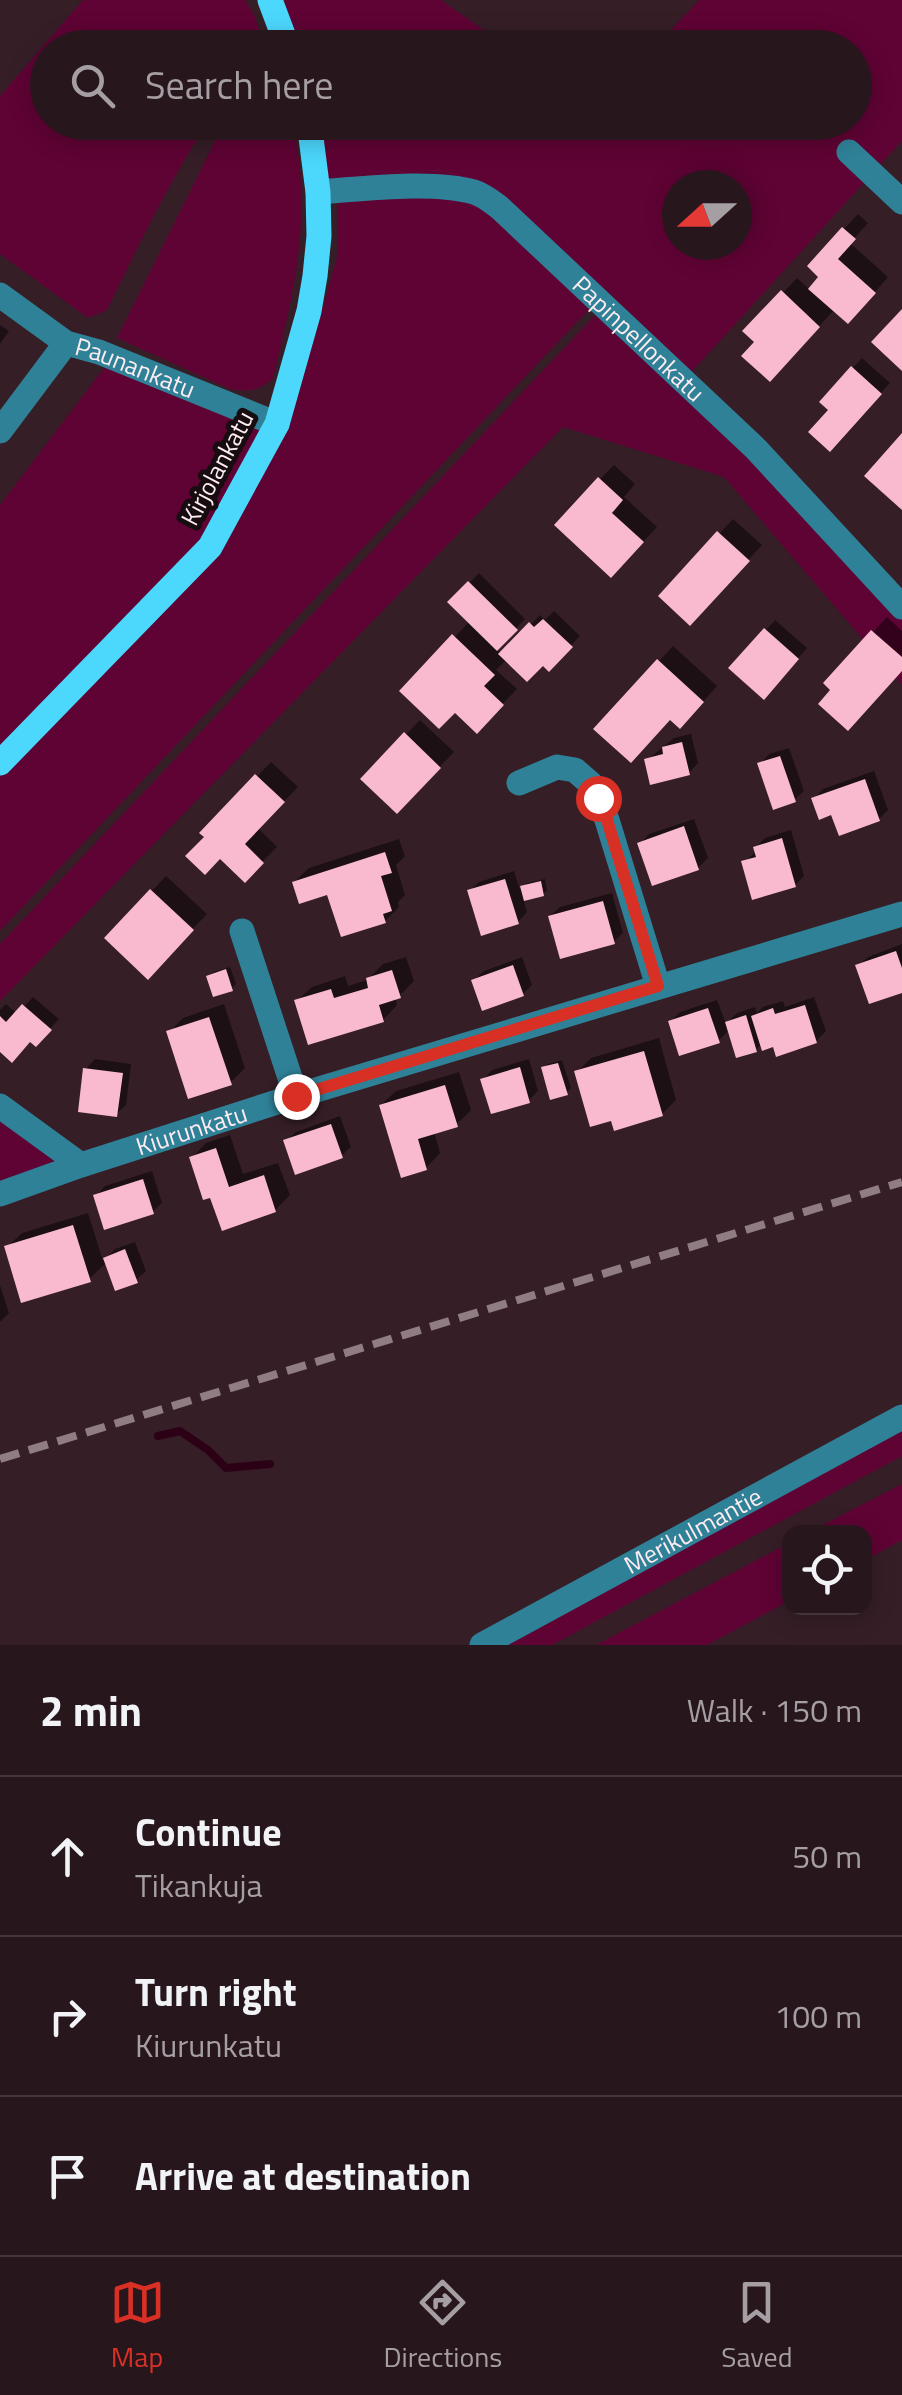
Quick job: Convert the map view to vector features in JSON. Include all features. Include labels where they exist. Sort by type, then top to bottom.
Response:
[{"type":"main road","points":[[270,0],[281,30]]},
{"type":"main road","name":"Kirjolankatu","points":[[0,763],[210,547],[277,424],[315,276],[318,192],[311,140]]},
{"type":"street","points":[[849,152],[902,202]]},
{"type":"street","name":"Papinpellonkatu","points":[[318,192],[429,187],[476,192],[487,198],[756,449],[902,607]]},
{"type":"street","name":"Paunankatu","points":[[0,295],[66,343],[99,352],[277,424]]},
{"type":"street","points":[[0,432],[66,343]]},
{"type":"street","points":[[519,783],[557,767],[575,770],[591,784],[607,820],[658,986]]},
{"type":"street","name":"Kiurunkatu","points":[[0,1194],[296,1096],[902,914]]},
{"type":"street","points":[[242,931],[296,1096]]},
{"type":"street","points":[[0,1106],[81,1165]]},
{"type":"street","name":"Merikulmantie","points":[[482,1645],[902,1417]]},
{"type":"shaded area","points":[[83,0],[245,0],[259,30],[57,30]]},
{"type":"shaded area","points":[[275,0],[441,0],[484,30],[286,30]]},
{"type":"shaded area","points":[[699,0],[902,0],[902,141],[687,377],[482,184],[324,190],[317,140],[872,140],[872,30],[671,30]]},
{"type":"shaded area","points":[[30,61],[30,140],[197,140],[107,310],[88,318],[0,254],[0,96]]},
{"type":"shaded area","points":[[216,140],[295,140],[301,189],[299,252],[273,379],[248,390],[230,389],[117,338]]},
{"type":"shaded area","points":[[337,194],[480,199],[595,303],[0,931],[0,770],[213,550],[293,412],[337,257]]},
{"type":"shaded area","points":[[601,309],[902,610],[902,685],[724,477],[563,427],[0,1001],[0,944]]},
{"type":"shaded area","points":[[107,364],[264,427],[206,544],[0,756],[0,505]]},
{"type":"shaded area","points":[[0,1102],[86,1167],[0,1197]]},
{"type":"shaded area","points":[[902,1428],[902,1456],[552,1645],[502,1645]]},
{"type":"shaded area","points":[[902,1484],[902,1540],[872,1556],[872,1525],[823,1525]]},
{"type":"shaded area","points":[[782,1547],[782,1605],[707,1645],[596,1645]]},
{"type":"building","points":[[842,227],[856,239],[838,259],[876,293],[848,324],[808,289],[818,277],[807,266]]},
{"type":"building","points":[[781,290],[820,327],[770,382],[741,356],[754,342],[742,331]]},
{"type":"building","points":[[902,309],[902,371],[871,342]]},
{"type":"building","points":[[851,366],[882,394],[830,452],[808,432],[828,410],[819,402]]},
{"type":"building","points":[[902,433],[902,510],[864,476]]},
{"type":"building","points":[[598,477],[623,500],[612,513],[644,542],[611,578],[554,525]]},
{"type":"building","points":[[717,531],[750,561],[690,626],[658,596]]},
{"type":"building","points":[[468,581],[518,630],[497,651],[447,602]]},
{"type":"building","points":[[543,619],[573,647],[549,672],[543,666],[527,682],[498,654],[529,622],[534,627]]},
{"type":"building","points":[[764,628],[799,659],[764,700],[728,668]]},
{"type":"building","points":[[871,630],[902,657],[902,671],[848,731],[818,704],[830,690],[823,683]]},
{"type":"building","points":[[452,634],[495,675],[484,686],[504,705],[477,734],[455,713],[439,729],[399,691]]},
{"type":"building","points":[[657,659],[704,702],[680,729],[670,720],[631,763],[593,729]]},
{"type":"building","points":[[404,732],[441,768],[397,814],[360,779]]},
{"type":"building","points":[[682,742],[690,775],[650,785],[644,759],[663,754],[662,747]]},
{"type":"building","points":[[780,756],[796,802],[773,810],[757,763]]},
{"type":"building","points":[[255,774],[285,802],[245,844],[264,863],[245,883],[220,859],[205,875],[185,856],[204,837],[199,833]]},
{"type":"building","points":[[865,779],[880,821],[839,836],[831,815],[819,820],[811,798]]},
{"type":"building","points":[[684,826],[699,870],[652,886],[637,843]]},
{"type":"building","points":[[782,838],[796,887],[752,900],[741,861],[756,857],[753,847]]},
{"type":"building","points":[[385,852],[392,873],[381,876],[392,911],[383,914],[386,923],[341,937],[327,895],[299,904],[292,882]]},
{"type":"building","points":[[505,879],[519,924],[481,936],[467,890]]},
{"type":"building","points":[[541,881],[544,896],[524,901],[520,886]]},
{"type":"building","points":[[150,889],[194,930],[148,980],[104,938]]},
{"type":"building","points":[[603,901],[615,944],[560,959],[548,916]]},
{"type":"building","points":[[896,951],[902,968],[902,993],[869,1004],[855,965]]},
{"type":"building","points":[[513,965],[524,996],[482,1011],[471,980]]},
{"type":"building","points":[[226,969],[233,991],[213,997],[206,976]]},
{"type":"building","points":[[392,970],[401,998],[379,1005],[384,1022],[308,1045],[294,1000],[331,989],[334,998],[368,988],[366,978]]},
{"type":"building","points":[[22,1004],[52,1030],[36,1047],[30,1042],[12,1063],[0,1052],[0,1016],[6,1022]]},
{"type":"building","points":[[805,1005],[817,1043],[776,1057],[773,1047],[762,1051],[751,1016],[773,1008],[775,1014]]},
{"type":"building","points":[[708,1008],[720,1043],[679,1056],[668,1021]]},
{"type":"building","points":[[746,1015],[757,1052],[736,1058],[725,1022]]},
{"type":"building","points":[[209,1017],[232,1085],[188,1099],[166,1031]]},
{"type":"building","points":[[644,1051],[663,1116],[614,1131],[611,1121],[590,1127],[574,1071]]},
{"type":"building","points":[[558,1063],[568,1095],[550,1100],[541,1067]]},
{"type":"building","points":[[520,1067],[530,1103],[491,1114],[480,1079]]},
{"type":"building","points":[[83,1068],[123,1073],[117,1117],[78,1112]]},
{"type":"building","points":[[445,1085],[458,1127],[418,1139],[427,1170],[401,1178],[379,1105]]},
{"type":"building","points":[[331,1124],[343,1158],[295,1175],[283,1140]]},
{"type":"building","points":[[216,1148],[229,1187],[264,1175],[276,1212],[222,1231],[210,1198],[203,1200],[189,1157]]},
{"type":"building","points":[[143,1179],[154,1214],[104,1230],[93,1195]]},
{"type":"building","points":[[73,1225],[91,1282],[21,1303],[4,1246]]},
{"type":"building","points":[[125,1249],[138,1283],[115,1291],[103,1258]]},
{"type":"waterway","points":[[158,1436],[180,1431],[226,1468],[270,1464]]},
{"type":"railway","points":[[0,1459],[902,1182]]},
{"type":"route","points":[[296,1096],[658,986],[598,798]]}]
